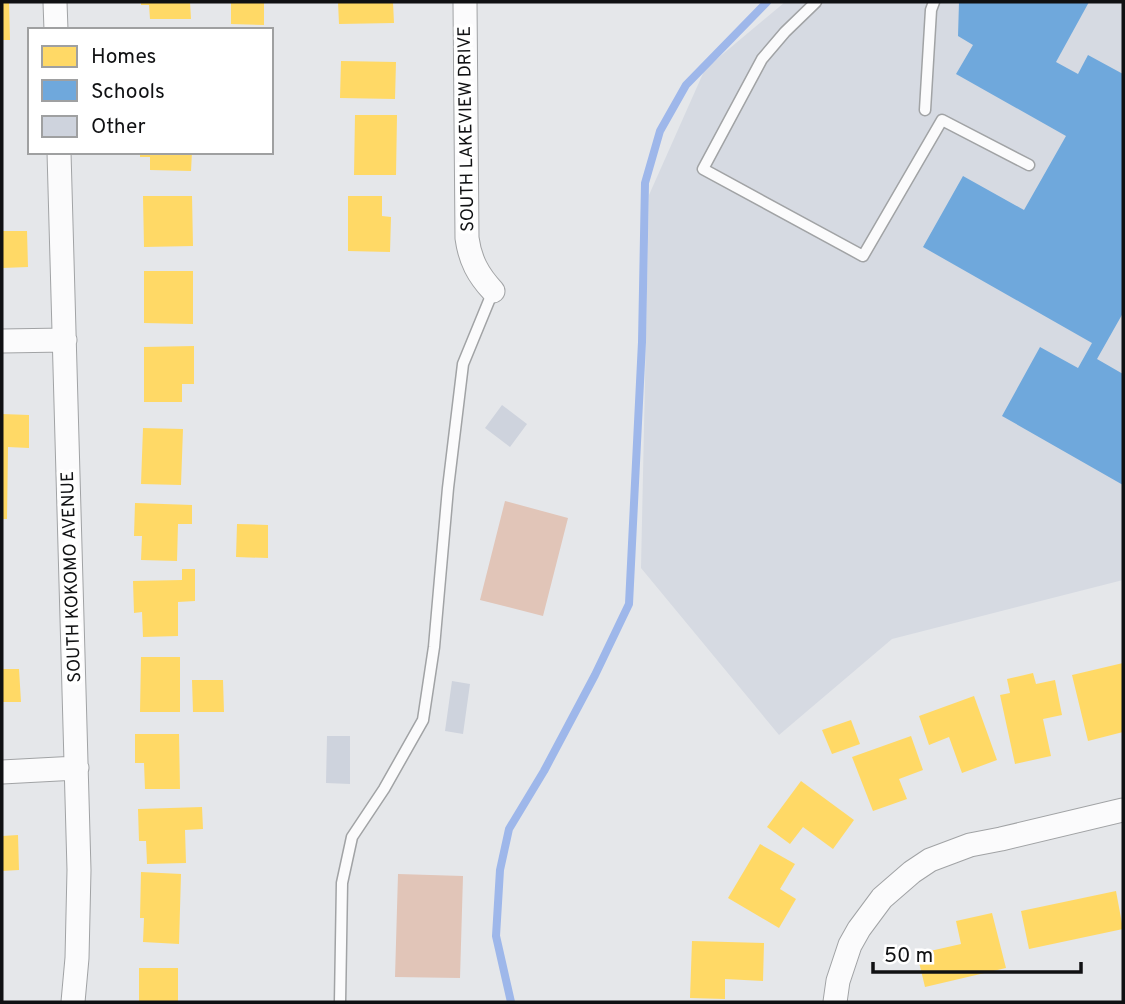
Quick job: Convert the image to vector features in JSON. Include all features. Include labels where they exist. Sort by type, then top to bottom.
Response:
[{"type":"street","points":[[55,2],[56,28]]},
{"type":"street","name":"SOUTH LAKEVIEW DRIVE","points":[[465,2],[467,238],[475,267],[482,280],[493,291]]},
{"type":"street","name":"SOUTH KOKOMO AVENUE","points":[[60,154],[79,876],[73,1002]]},
{"type":"street","points":[[2,341],[65,340]]},
{"type":"street","points":[[2,772],[77,768]]},
{"type":"street","points":[[835,1002],[838,981],[850,945],[859,929],[882,898],[930,860],[970,845],[1123,810]]},
{"type":"lane","points":[[816,2],[762,59],[703,169],[863,256],[942,120],[1029,165]]},
{"type":"lane","points":[[925,110],[931,10],[934,2]]},
{"type":"lane","points":[[340,1002],[342,883],[352,837],[384,789],[423,720],[434,647],[448,488],[463,364],[493,291]]},
{"type":"shaded area","points":[[785,2],[1123,2],[1123,580],[892,639],[779,735],[641,568],[649,195],[705,69]]},
{"type":"shaded area","points":[[505,501],[568,518],[543,616],[480,600]]},
{"type":"shaded area","points":[[398,874],[463,876],[460,978],[395,977]]},
{"type":"building: Homes","points":[[2,2],[9,2],[10,40],[2,40]]},
{"type":"building: Homes","points":[[141,2],[190,2],[191,19],[150,19],[149,5],[141,5]]},
{"type":"building: Homes","points":[[231,2],[264,2],[264,25],[231,24]]},
{"type":"building: Homes","points":[[338,2],[393,2],[394,23],[339,24]]},
{"type":"building: Homes","points":[[341,61],[396,62],[395,99],[340,98]]},
{"type":"building: Homes","points":[[355,115],[397,115],[396,175],[354,175]]},
{"type":"building: Homes","points":[[140,154],[192,154],[191,171],[150,170],[150,157],[140,157]]},
{"type":"building: Homes","points":[[143,196],[192,196],[193,246],[144,247]]},
{"type":"building: Homes","points":[[348,196],[382,196],[382,216],[391,217],[390,252],[348,251]]},
{"type":"building: Homes","points":[[2,231],[27,231],[28,267],[2,268]]},
{"type":"building: Homes","points":[[144,271],[193,271],[193,324],[144,323]]},
{"type":"building: Homes","points":[[194,346],[194,384],[182,384],[182,402],[144,402],[144,347]]},
{"type":"building: Homes","points":[[2,414],[29,415],[29,448],[8,447],[7,519],[2,519]]},
{"type":"building: Homes","points":[[143,428],[183,429],[181,485],[141,484]]},
{"type":"building: Homes","points":[[135,503],[192,505],[192,524],[178,524],[177,561],[141,560],[142,536],[134,536]]},
{"type":"building: Homes","points":[[237,524],[268,525],[268,558],[236,557]]},
{"type":"building: Homes","points":[[182,569],[195,569],[195,601],[178,602],[178,636],[143,637],[142,612],[134,613],[133,581],[182,580]]},
{"type":"building: Homes","points":[[141,657],[180,657],[180,712],[140,712]]},
{"type":"building: Homes","points":[[1123,663],[1123,732],[1088,741],[1072,675]]},
{"type":"building: Homes","points":[[2,669],[19,669],[21,702],[2,702]]},
{"type":"building: Homes","points":[[1033,673],[1036,684],[1055,680],[1062,715],[1043,719],[1051,756],[1015,764],[1000,695],[1010,693],[1007,679]]},
{"type":"building: Homes","points":[[192,680],[223,680],[224,712],[193,712]]},
{"type":"building: Homes","points":[[974,696],[997,760],[962,773],[949,737],[929,745],[919,716]]},
{"type":"building: Homes","points":[[851,720],[860,744],[832,754],[822,730]]},
{"type":"building: Homes","points":[[135,734],[179,734],[180,789],[145,789],[144,763],[135,763]]},
{"type":"building: Homes","points":[[911,736],[923,770],[899,779],[907,799],[873,811],[852,757]]},
{"type":"building: Homes","points":[[801,781],[854,820],[833,849],[803,827],[790,844],[767,827]]},
{"type":"building: Homes","points":[[202,807],[203,829],[185,830],[186,863],[147,864],[146,841],[139,841],[138,809]]},
{"type":"building: Homes","points":[[18,835],[19,870],[2,871],[2,836]]},
{"type":"building: Homes","points":[[760,844],[795,864],[780,889],[796,899],[779,928],[728,898]]},
{"type":"building: Homes","points":[[141,872],[181,874],[179,944],[143,942],[144,918],[140,918]]},
{"type":"building: Homes","points":[[1116,891],[1123,929],[1029,949],[1021,911]]},
{"type":"building: Homes","points":[[992,913],[1006,968],[925,987],[917,954],[961,944],[956,921]]},
{"type":"building: Homes","points":[[692,941],[764,943],[763,981],[725,979],[725,999],[690,998]]},
{"type":"building: Homes","points":[[139,968],[178,968],[178,1002],[139,1002]]},
{"type":"building: Schools","points":[[959,2],[1089,2],[1056,62],[1078,74],[1088,55],[1123,74],[1123,313],[1097,359],[1123,374],[1123,485],[1002,416],[1040,347],[1078,368],[1092,343],[923,247],[963,176],[1024,210],[1066,136],[956,74],[973,45],[958,36]]},
{"type":"building: Other","points":[[502,405],[527,424],[510,447],[485,428]]},
{"type":"building: Other","points":[[452,681],[470,684],[463,734],[445,731]]},
{"type":"building: Other","points":[[327,736],[350,736],[350,784],[326,783]]},
{"type":"waterway","points":[[511,1002],[496,936],[500,870],[509,829],[544,771],[629,604],[642,342],[645,183],[660,131],[686,85],[767,2]]}]
